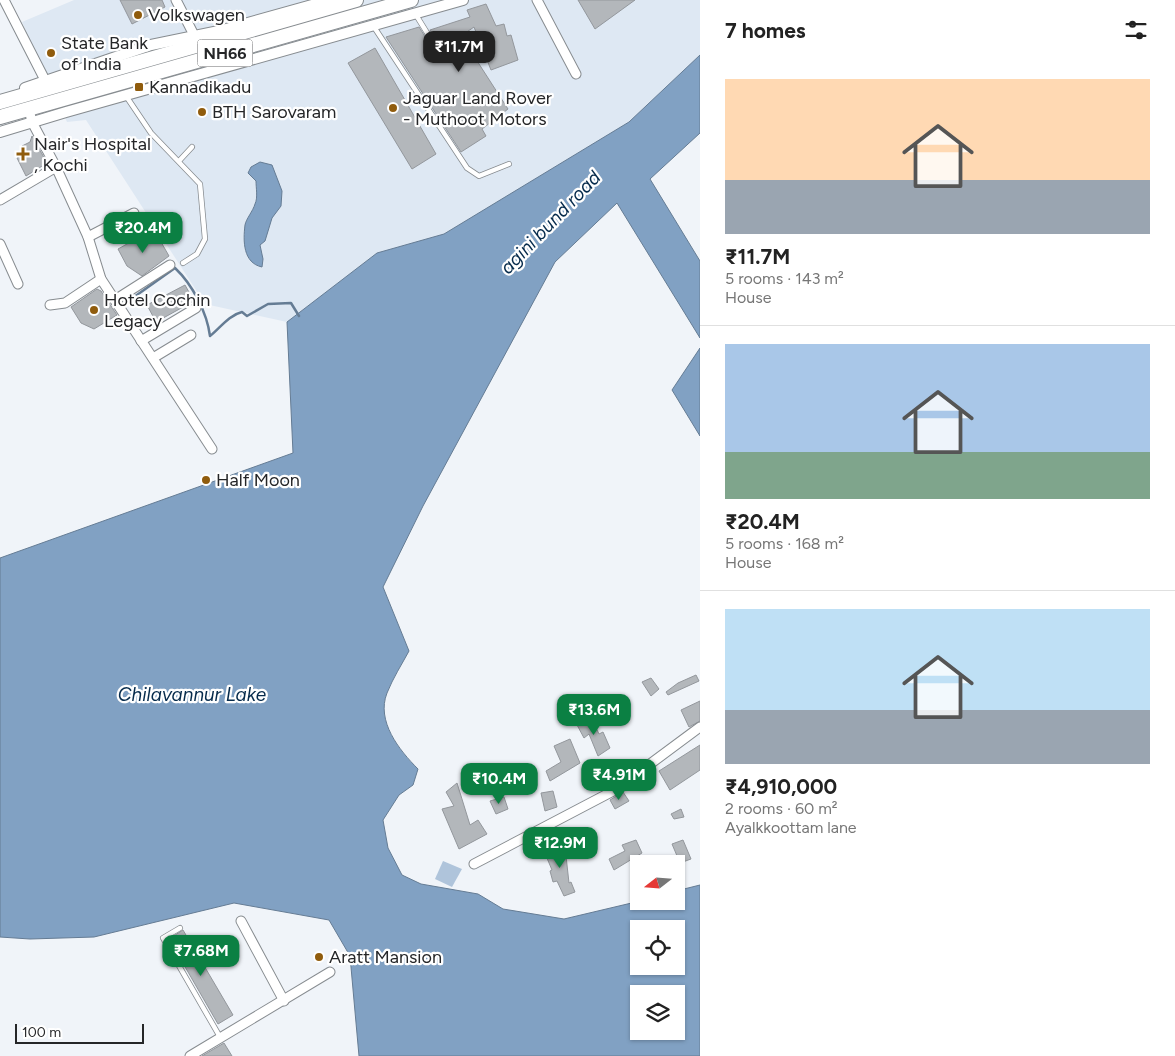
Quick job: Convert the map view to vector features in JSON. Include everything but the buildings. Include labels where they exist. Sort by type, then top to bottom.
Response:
[{"type":"highway","name":"NH66","points":[[0,102],[168,47],[275,23],[356,0]]},
{"type":"highway","name":"NH66","points":[[0,117],[30,115],[279,37],[413,7]]},
{"type":"highway","points":[[275,23],[279,37]]},
{"type":"street","points":[[4,0],[46,82]]},
{"type":"street","points":[[176,0],[194,35]]},
{"type":"street","points":[[0,132],[30,115],[125,95],[373,25],[413,7],[463,0]]},
{"type":"street","points":[[537,0],[576,74]]},
{"type":"street","points":[[0,96],[168,47],[194,35],[219,31],[296,5],[325,1]]},
{"type":"street","points":[[30,115],[88,237],[102,279],[212,449]]},
{"type":"street","points":[[0,200],[56,167]]},
{"type":"street","points":[[88,237],[134,213]]},
{"type":"street","points":[[0,244],[18,284]]},
{"type":"street","points":[[115,300],[170,265]]},
{"type":"street","points":[[50,305],[65,303],[102,279]]},
{"type":"street","points":[[141,341],[196,308]]},
{"type":"street","points":[[153,358],[191,335]]},
{"type":"street","points":[[474,864],[615,790],[700,727]]},
{"type":"street","points":[[241,921],[284,1001]]},
{"type":"street","points":[[190,1056],[202,1054],[220,1037],[284,1001],[330,972]]},
{"type":"lane","points":[[413,7],[442,57]]},
{"type":"lane","points":[[373,25],[467,168],[479,176],[508,164]]},
{"type":"lane","points":[[125,95],[151,133],[200,184],[205,239],[197,254],[183,263]]},
{"type":"lane","points":[[179,160],[192,147]]},
{"type":"lane","points":[[180,928],[162,938],[220,1037]]},
{"type":"shaded area","points":[[74,0],[700,0],[700,55],[629,122],[444,234],[377,253],[287,322],[205,304],[86,120],[67,122],[22,22]]},
{"type":"shaded area","points":[[443,861],[462,869],[452,887],[435,879]]},
{"type":"water","name":"Chilavannur Lake","points":[[700,55],[700,133],[650,179],[700,261],[700,338],[617,203],[555,262],[423,506],[383,587],[409,651],[387,693],[384,704],[385,714],[391,734],[397,744],[418,769],[413,785],[399,795],[383,820],[388,848],[402,875],[421,884],[478,894],[503,909],[564,919],[630,903],[630,910],[685,910],[685,889],[700,885],[700,1056],[359,1056],[350,956],[329,920],[234,903],[94,937],[30,939],[0,937],[0,558],[293,453],[287,322],[377,253],[444,234],[629,122]]},
{"type":"water","points":[[260,162],[272,165],[282,191],[281,206],[272,218],[265,241],[260,245],[263,259],[262,267],[251,261],[244,244],[246,223],[257,196],[256,181],[248,173],[251,167]]},
{"type":"water","points":[[700,348],[700,436],[672,390]]},
{"type":"waterway","points":[[127,302],[175,268],[188,283],[198,300],[206,318],[210,336],[233,316],[242,312],[247,316],[268,304],[291,303],[299,316]]},
{"type":"place","name":"Volkswagen","points":[[138,15]]},
{"type":"place","name":"State Bank of India","points":[[51,53]]},
{"type":"place","name":"Kannadikadu","points":[[139,87]]},
{"type":"place","name":"Jaguar Land Rover - Muthoot Motors","points":[[393,108]]},
{"type":"place","name":"BTH Sarovaram","points":[[202,112]]},
{"type":"place","name":"Nair's Hospital , Kochi","points":[[23,154]]},
{"type":"place","name":"Hotel Cochin Legacy","points":[[94,310]]},
{"type":"place","name":"Half Moon","points":[[206,480]]},
{"type":"place","name":"Aratt Mansion","points":[[319,957]]},
{"type":"water label","name":"agini bund road","points":[[550,222]]}]
